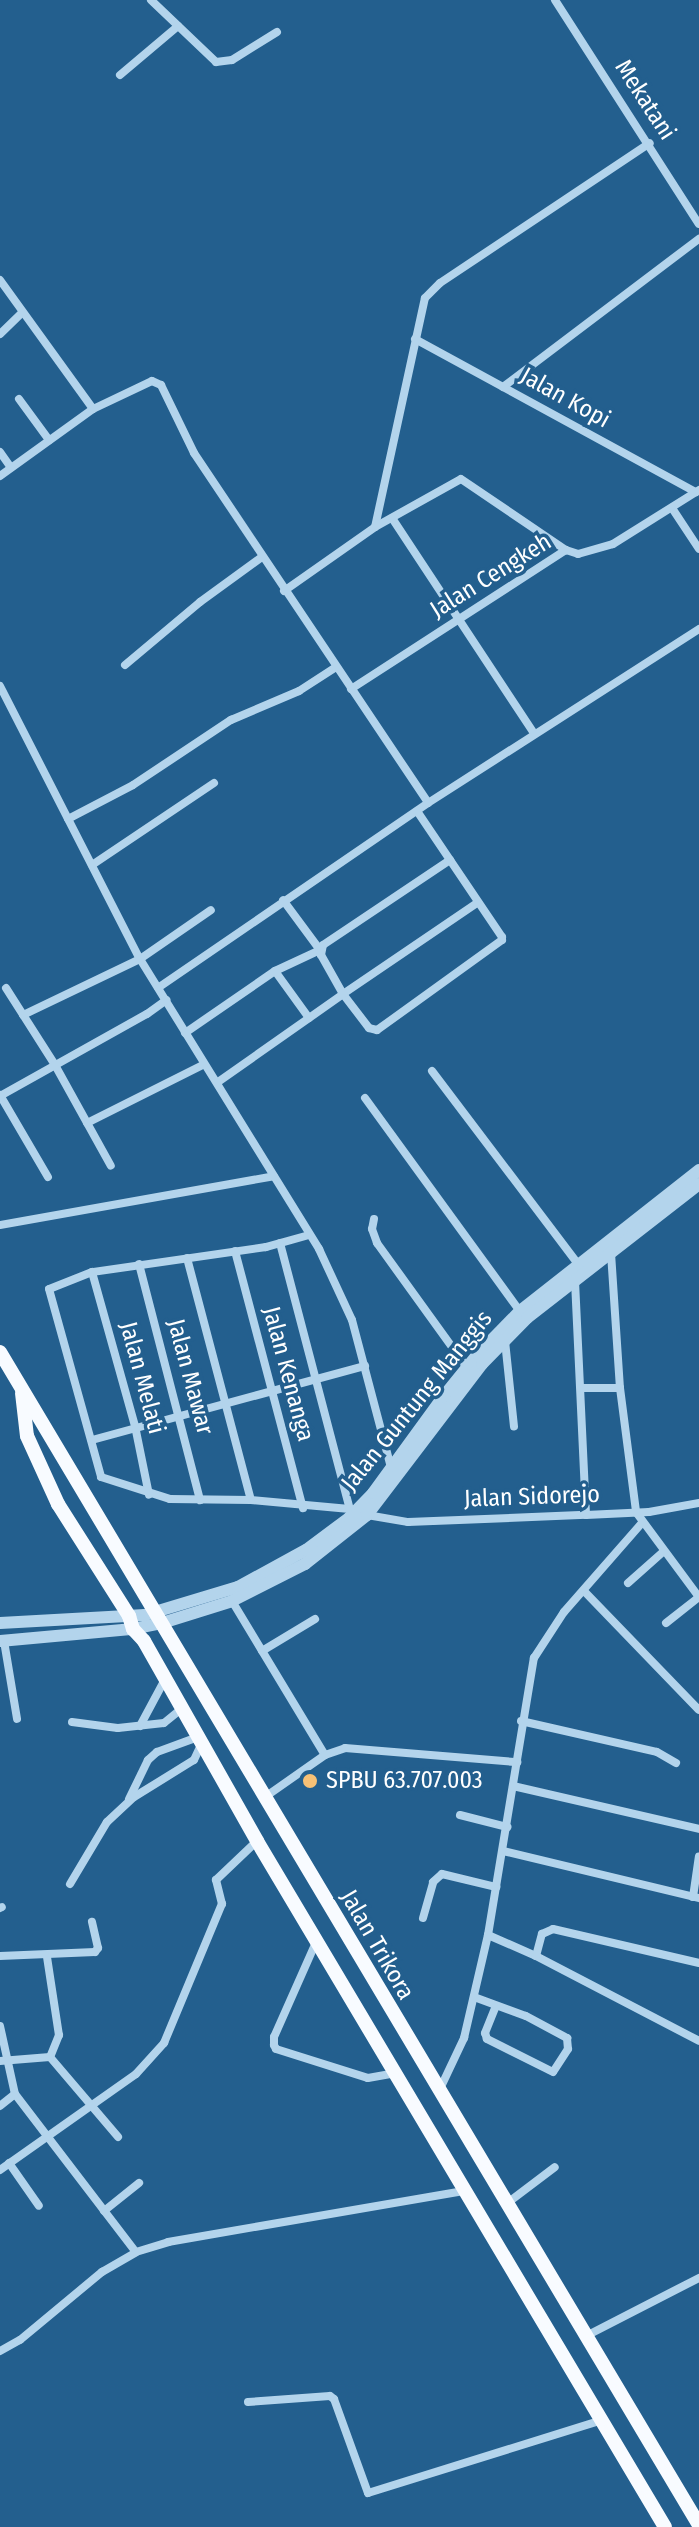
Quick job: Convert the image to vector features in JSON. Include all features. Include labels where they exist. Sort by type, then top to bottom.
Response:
[{"type":"main road","name":"Jalan Trikora","points":[[0,1352],[699,2525]]},
{"type":"main road","name":"Jalan Trikora","points":[[20,1385],[27,1436],[58,1504],[144,1641],[257,1841],[665,2527]]},
{"type":"main road","points":[[27,1436],[34,1428],[45,1427]]},
{"type":"main road","points":[[445,2158],[469,2142]]},
{"type":"street","points":[[151,0],[216,62],[224,62],[277,32]]},
{"type":"street","name":"Mekatani","points":[[555,0],[650,143],[699,224]]},
{"type":"street","points":[[120,75],[178,26]]},
{"type":"street","points":[[375,527],[425,298],[431,290],[650,143]]},
{"type":"street","points":[[503,387],[699,239]]},
{"type":"street","points":[[0,280],[93,409]]},
{"type":"street","points":[[0,334],[22,313]]},
{"type":"street","name":"Jalan Kopi","points":[[415,339],[697,491]]},
{"type":"street","points":[[0,476],[93,409],[152,381],[161,385],[194,453],[428,803]]},
{"type":"street","points":[[19,399],[49,440]]},
{"type":"street","points":[[0,452],[11,468]]},
{"type":"street","points":[[284,591],[375,527],[464,479],[566,550]]},
{"type":"street","name":"Jalan Cengkeh","points":[[351,689],[566,550],[583,554],[613,544],[697,491]]},
{"type":"street","points":[[672,508],[699,549]]},
{"type":"street","points":[[392,518],[534,733]]},
{"type":"street","points":[[125,665],[200,602],[262,557]]},
{"type":"street","points":[[158,988],[428,803],[699,629]]},
{"type":"street","points":[[68,819],[133,785],[231,720],[299,691],[336,667]]},
{"type":"street","points":[[0,686],[140,959],[203,1065],[218,1082],[339,1289],[365,1366],[393,1474]]},
{"type":"street","points":[[92,865],[214,783]]},
{"type":"street","points":[[283,900],[320,950],[343,994],[369,1028],[377,1030],[500,943],[502,937],[417,811]]},
{"type":"street","points":[[185,1033],[275,971],[320,950],[450,860]]},
{"type":"street","points":[[218,1082],[477,903]]},
{"type":"street","points":[[23,1015],[140,959],[211,910]]},
{"type":"street","points":[[275,971],[309,1018]]},
{"type":"street","points":[[6,988],[55,1065],[111,1166]]},
{"type":"street","points":[[48,1177],[0,1096],[166,1000]]},
{"type":"street","points":[[87,1123],[203,1065]]},
{"type":"street","points":[[432,1071],[578,1264]]},
{"type":"street","points":[[365,1098],[520,1311]]},
{"type":"street","name":"Jalan Guntung Manggis","points":[[393,1474],[467,1368],[520,1311],[698,1175]]},
{"type":"street","name":"Jalan Guntung Manggis","points":[[2,1641],[131,1622],[232,1601],[305,1564],[393,1474],[527,1318],[611,1253],[698,1175]]},
{"type":"street","points":[[0,1225],[274,1176]]},
{"type":"street","points":[[374,1219],[372,1229],[377,1243],[467,1368]]},
{"type":"street","points":[[309,1235],[235,1251],[92,1272],[49,1289],[92,1440],[365,1366]]},
{"type":"street","points":[[280,1243],[358,1512]]},
{"type":"street","name":"Jalan Kenanga","points":[[235,1251],[303,1508]]},
{"type":"street","points":[[611,1253],[620,1388],[636,1512],[698,1592],[666,1623]]},
{"type":"street","points":[[187,1258],[251,1500]]},
{"type":"street","name":"Jalan Mawar","points":[[139,1264],[181,1416],[200,1500]]},
{"type":"street","name":"Jalan Melati","points":[[92,1272],[135,1426],[149,1495]]},
{"type":"street","points":[[575,1281],[586,1515]]},
{"type":"street","points":[[505,1341],[514,1427]]},
{"type":"street","points":[[581,1388],[620,1388]]},
{"type":"street","name":"Jalan Sidorejo","points":[[92,1440],[98,1475],[149,1495],[200,1500],[251,1500],[358,1512],[408,1522],[636,1512],[699,1503]]},
{"type":"street","name":"Jalan Guntung Manggis","points":[[158,1617],[268,1573],[358,1512]]},
{"type":"street","points":[[439,2092],[464,2038],[488,1935],[521,1721],[534,1658],[564,1612],[642,1523]]},
{"type":"street","points":[[628,1583],[664,1551]]},
{"type":"street","points":[[584,1591],[699,1710]]},
{"type":"street","points":[[232,1601],[325,1755]]},
{"type":"street","points":[[262,1651],[315,1619]]},
{"type":"street","name":"Jalan Guntung Manggis","points":[[0,1623],[131,1622]]},
{"type":"street","points":[[2,1641],[17,1719]]},
{"type":"street","points":[[140,1726],[164,1681]]},
{"type":"street","points":[[72,1722],[118,1728],[140,1726],[164,1723],[181,1709]]},
{"type":"street","points":[[521,1721],[657,1752],[676,1763]]},
{"type":"street","points":[[127,1804],[148,1760],[157,1752],[200,1740]]},
{"type":"street","points":[[70,1884],[107,1822],[127,1804],[194,1760],[200,1740]]},
{"type":"street","points":[[265,1797],[325,1755],[345,1748],[517,1762]]},
{"type":"street","points":[[513,1786],[699,1829]]},
{"type":"street","points":[[460,1815],[507,1827]]},
{"type":"street","points":[[0,2170],[136,2074],[164,2043],[222,1904],[216,1880],[257,1841]]},
{"type":"street","points":[[503,1851],[696,1897],[699,1856]]},
{"type":"street","points":[[423,1918],[433,1882],[442,1874],[496,1887]]},
{"type":"street","points":[[0,1956],[47,1957],[95,1952],[98,1948],[92,1922]]},
{"type":"street","points":[[536,1956],[542,1934],[553,1929],[699,1963]]},
{"type":"street","points":[[488,1935],[536,1956],[699,2041]]},
{"type":"street","points":[[317,1939],[274,2037],[276,2049],[368,2078],[395,2073]]},
{"type":"street","points":[[47,1957],[59,2035],[50,2057]]},
{"type":"street","points":[[474,1997],[526,2016],[567,2038],[568,2049],[553,2072],[487,2039],[485,2033],[496,2006]]},
{"type":"street","points":[[0,2026],[3,2060],[15,2094],[136,2252]]},
{"type":"street","points":[[50,2057],[118,2137]]},
{"type":"street","points":[[3,2060],[50,2057]]},
{"type":"street","points":[[0,2106],[15,2094]]},
{"type":"street","points":[[9,2163],[39,2206]]},
{"type":"street","points":[[506,2204],[555,2167]]},
{"type":"street","points":[[104,2211],[139,2183]]},
{"type":"street","points":[[0,2351],[20,2340],[102,2272],[136,2252],[168,2242],[464,2191]]},
{"type":"street","points":[[586,2336],[699,2278]]},
{"type":"street","points":[[248,2402],[330,2396],[334,2399],[368,2493],[602,2420]]},
{"type":"place","name":"SPBU 63.707.003","points":[[310,1781]]}]
